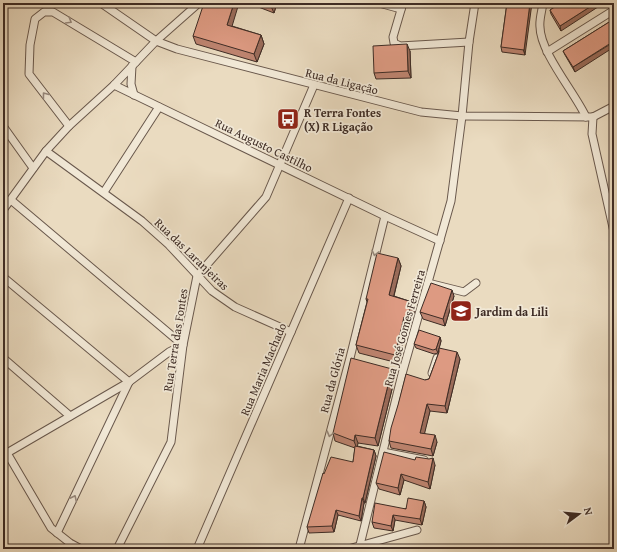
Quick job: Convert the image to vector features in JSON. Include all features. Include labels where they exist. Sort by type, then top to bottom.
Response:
[{"type":"street","name":"Rua da Ligação","points":[[101,3],[156,41],[177,49],[421,112],[462,116],[590,117]]},
{"type":"street","points":[[3,210],[46,151],[69,126],[114,85],[156,41],[199,3]]},
{"type":"street","points":[[380,3],[402,6],[393,37],[394,43],[400,46],[469,42]]},
{"type":"street","name":"Rua José Gomes Ferreira","points":[[360,547],[401,374],[451,201],[462,116],[469,42],[475,3]]},
{"type":"street","points":[[543,3],[540,27],[542,40],[547,52],[581,107],[590,117],[592,134],[614,232]]},
{"type":"street","points":[[547,52],[614,10]]},
{"type":"street","points":[[69,126],[29,74],[30,45],[35,19],[44,12],[53,12],[134,64]]},
{"type":"street","points":[[134,64],[131,84],[134,95]]},
{"type":"street","name":"Rua Augusto Castilho","points":[[114,85],[440,241]]},
{"type":"street","name":"Rua Terra das Fontes","points":[[117,549],[171,442],[183,345],[197,276],[266,197],[314,85]]},
{"type":"street","points":[[590,117],[614,106]]},
{"type":"street","points":[[104,192],[159,107]]},
{"type":"street","points":[[3,126],[33,168]]},
{"type":"street","name":"Rua das Laranjeiras","points":[[46,151],[142,221],[169,245],[212,291],[234,307],[291,332]]},
{"type":"street","name":"Rua Maria Machado","points":[[197,549],[349,198]]},
{"type":"street","points":[[11,200],[183,345],[169,352],[129,382],[5,451],[51,528],[70,543],[81,549]]},
{"type":"street","name":"Rua da Glória","points":[[299,549],[350,358],[385,216]]},
{"type":"street","points":[[3,277],[129,382]]},
{"type":"street","points":[[428,282],[464,292],[476,282]]},
{"type":"street","points":[[3,358],[70,416]]},
{"type":"street","points":[[350,358],[357,360]]},
{"type":"street","points":[[429,382],[437,358]]},
{"type":"street","points":[[57,533],[129,382]]},
{"type":"street","points":[[110,393],[120,403]]},
{"type":"street","points":[[383,452],[432,461]]},
{"type":"street","points":[[348,549],[360,547],[417,530]]},
{"type":"building","points":[[204,3],[234,3],[227,25],[261,35],[254,54],[193,36]]},
{"type":"building","points":[[507,3],[530,3],[524,50],[501,47]]},
{"type":"building","points":[[561,3],[596,3],[560,26],[550,10]]},
{"type":"building","points":[[614,19],[614,41],[573,67],[563,51]]},
{"type":"building","points":[[407,44],[408,71],[374,73],[373,46]]},
{"type":"building","points":[[377,253],[398,258],[389,295],[412,302],[407,318],[404,317],[395,355],[356,345],[368,299],[366,299]]},
{"type":"building","points":[[431,283],[452,290],[443,319],[420,312]]},
{"type":"building","points":[[419,330],[440,337],[436,349],[433,350],[414,344]]},
{"type":"building","points":[[439,348],[457,352],[445,406],[427,404],[420,433],[435,435],[431,449],[389,441],[391,428],[406,374],[425,380],[429,379],[439,352]]},
{"type":"building","points":[[351,358],[392,369],[375,438],[355,435],[354,441],[333,433]]},
{"type":"building","points":[[355,446],[374,450],[359,516],[336,510],[332,526],[307,527],[323,473],[324,474],[331,457],[353,462]]},
{"type":"building","points":[[384,452],[415,460],[416,457],[429,459],[433,458],[428,482],[401,474],[398,488],[376,483]]},
{"type":"building","points":[[408,498],[424,501],[420,519],[393,515],[391,526],[372,522],[375,503],[406,509]]},
{"type":"place","name":"R Terra Fontes (X) R Ligação","points":[[288,119]]},
{"type":"place","name":"Jardim da Lili","points":[[461,311]]}]
